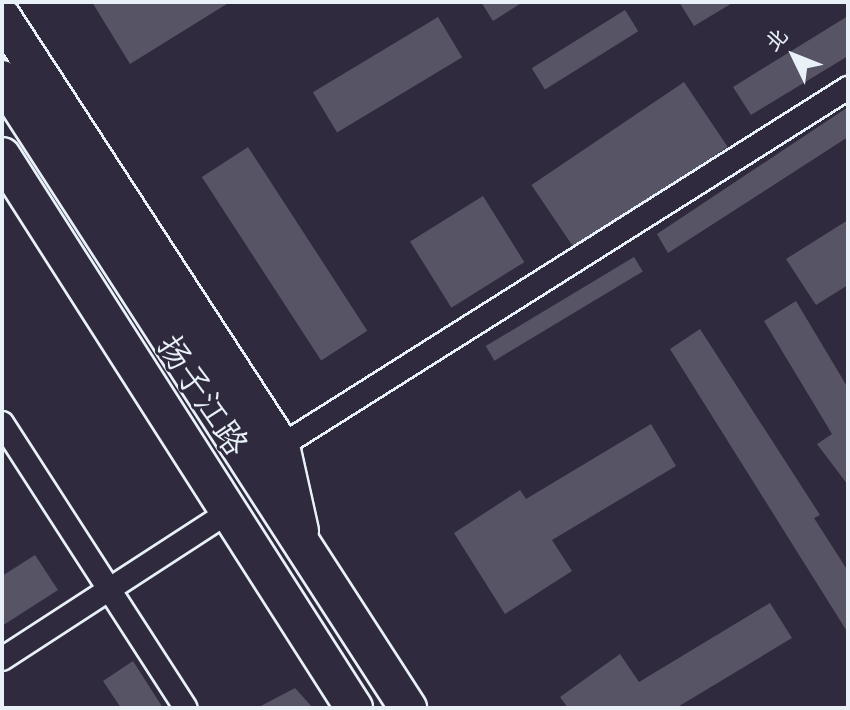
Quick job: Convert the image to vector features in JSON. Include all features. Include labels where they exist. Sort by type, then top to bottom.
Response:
[{"type":"main road","points":[[2,17],[281,446],[305,552]]},
{"type":"main road","name":"扬子江路","points":[[2,79],[408,708]]},
{"type":"main road","name":"扬子江路","points":[[2,156],[354,708]]},
{"type":"street","points":[[281,446],[848,88]]},
{"type":"street","points":[[2,423],[107,592],[186,708]]},
{"type":"street","points":[[2,659],[230,511]]},
{"type":"building","points":[[92,2],[230,2],[130,64]]},
{"type":"building","points":[[481,2],[523,2],[493,21]]},
{"type":"building","points":[[679,2],[734,2],[694,26]]},
{"type":"building","points":[[625,10],[638,31],[545,89],[532,68]]},
{"type":"building","points":[[848,16],[848,56],[751,115],[733,87]]},
{"type":"building","points":[[438,17],[462,57],[337,132],[313,92]]},
{"type":"building","points":[[684,82],[728,147],[575,250],[531,185]]},
{"type":"building","points":[[848,107],[848,137],[668,253],[657,234]]},
{"type":"building","points":[[248,147],[367,331],[321,361],[202,177]]},
{"type":"building","points":[[483,196],[524,262],[451,308],[410,242]]},
{"type":"building","points":[[848,220],[848,285],[816,305],[786,259]]},
{"type":"building","points":[[634,257],[643,272],[494,361],[486,346]]},
{"type":"building","points":[[796,301],[848,388],[848,485],[817,444],[832,434],[764,321]]},
{"type":"building","points":[[700,329],[820,515],[814,518],[848,571],[848,633],[670,349]]},
{"type":"building","points":[[651,424],[676,466],[552,540],[572,571],[505,614],[454,533],[520,490],[526,499]]},
{"type":"building","points":[[35,555],[58,590],[2,626],[2,576]]},
{"type":"building","points":[[770,603],[792,638],[676,708],[568,708],[560,697],[620,654],[639,682]]},
{"type":"building","points":[[133,661],[163,708],[121,708],[103,681]]},
{"type":"building","points":[[295,688],[313,708],[257,708]]}]
